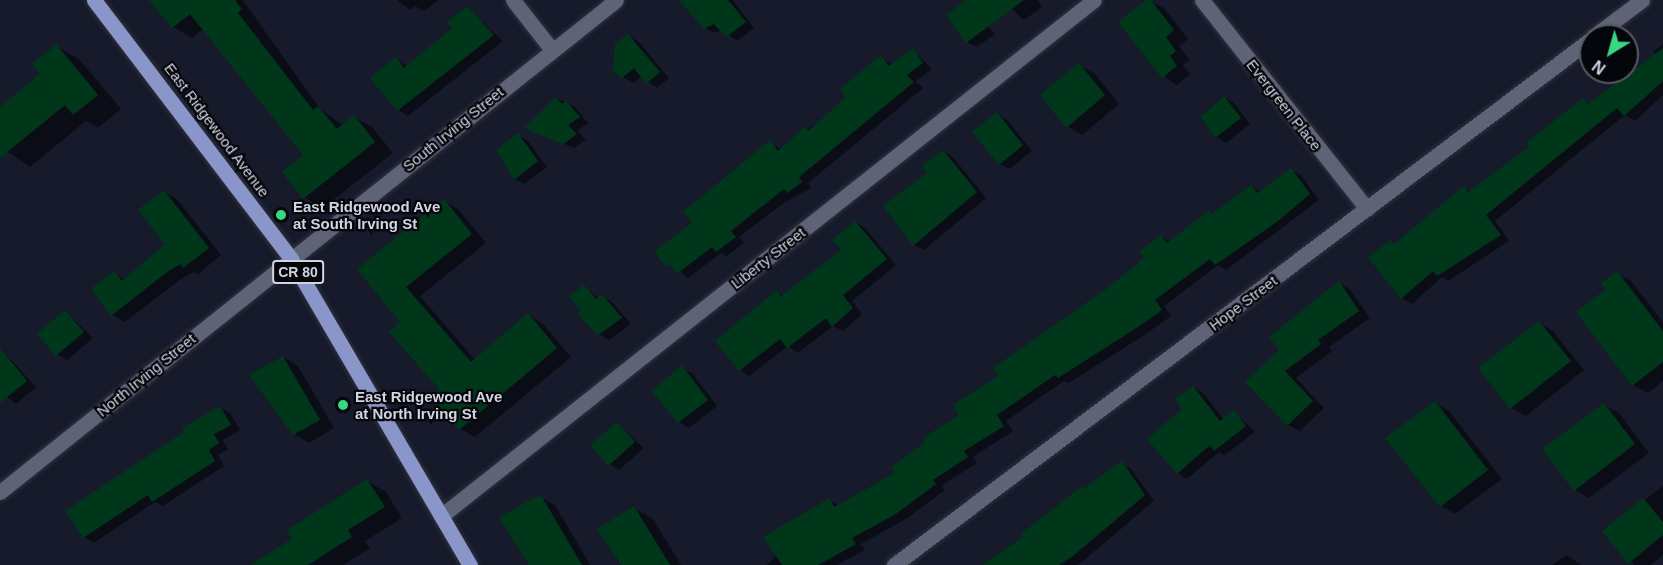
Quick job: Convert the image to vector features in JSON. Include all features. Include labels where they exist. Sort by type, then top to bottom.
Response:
[{"type":"main road","name":"East Ridgewood Avenue","points":[[94,0],[291,259],[470,565]]},
{"type":"street","points":[[513,0],[552,50]]},
{"type":"street","name":"South Irving Street","points":[[291,259],[616,0]]},
{"type":"street","name":"Liberty Street","points":[[441,516],[1094,0]]},
{"type":"street","name":"Evergreen Place","points":[[1202,0],[1367,209]]},
{"type":"street","name":"Hope Street","points":[[1610,24],[1641,0]]},
{"type":"street","name":"Hope Street","points":[[898,564],[1579,48]]},
{"type":"street","name":"North Irving Street","points":[[0,492],[291,259]]},
{"type":"building","points":[[149,0],[235,0],[242,9],[238,13],[313,110],[318,106],[337,129],[354,115],[375,142],[303,199],[282,172],[303,155],[190,14],[172,28]]},
{"type":"building","points":[[679,0],[728,0],[746,22],[726,37],[714,24],[704,29]]},
{"type":"building","points":[[966,0],[1024,0],[966,43],[946,15]]},
{"type":"building","points":[[1146,0],[1151,0],[1174,30],[1166,37],[1176,51],[1170,56],[1177,66],[1162,78],[1118,22]]},
{"type":"building","points":[[467,6],[494,35],[397,111],[370,78],[396,57],[404,68],[452,28],[447,22]]},
{"type":"building","points":[[628,34],[660,72],[646,84],[634,68],[622,78],[613,72],[615,44]]},
{"type":"building","points":[[56,44],[98,95],[73,115],[65,105],[0,158],[0,107],[40,74],[32,64]]},
{"type":"building","points":[[913,48],[923,63],[907,75],[914,82],[799,177],[802,182],[787,193],[784,189],[731,231],[736,237],[716,252],[712,247],[677,274],[669,263],[666,266],[654,252],[692,223],[683,212],[770,140],[778,151],[805,127],[808,131],[846,97],[840,89],[881,55],[889,66]]},
{"type":"building","points":[[1663,48],[1663,81],[1624,116],[1617,108],[1486,215],[1501,235],[1437,276],[1433,271],[1401,299],[1368,257],[1391,240],[1394,244],[1464,186],[1468,192],[1529,147],[1526,143],[1583,98],[1588,104],[1615,84],[1639,84],[1639,66]]},
{"type":"building","points":[[1079,63],[1105,95],[1066,128],[1040,95]]},
{"type":"building","points":[[1224,96],[1241,118],[1215,138],[1201,117]]},
{"type":"building","points":[[556,97],[562,104],[566,101],[580,117],[568,125],[577,134],[563,144],[524,128]]},
{"type":"building","points":[[997,112],[1023,145],[999,165],[972,132]]},
{"type":"building","points":[[518,133],[538,161],[514,180],[496,150]]},
{"type":"building","points":[[943,150],[977,192],[913,246],[883,206],[927,173],[922,166]]},
{"type":"building","points":[[1291,168],[1310,194],[1278,221],[1215,265],[1210,259],[1155,300],[1162,310],[1138,327],[1058,378],[1055,375],[997,415],[1004,426],[964,451],[968,457],[933,480],[936,484],[896,514],[852,538],[856,544],[818,565],[782,565],[763,537],[830,498],[834,507],[895,473],[891,468],[925,442],[923,438],[959,415],[953,405],[998,376],[993,368],[1109,287],[1144,258],[1139,252],[1161,235],[1167,243],[1209,210],[1212,214],[1251,185],[1257,193]]},
{"type":"building","points":[[164,190],[209,248],[183,268],[181,264],[167,272],[111,316],[91,289],[114,271],[122,281],[165,244],[138,210]]},
{"type":"building","points":[[444,199],[472,234],[406,287],[471,362],[528,313],[557,348],[459,430],[430,396],[439,389],[389,332],[400,322],[357,269]]},
{"type":"building","points":[[855,221],[887,259],[843,295],[853,308],[832,327],[826,318],[787,348],[780,339],[739,371],[715,341],[777,290],[781,296],[841,250],[832,240]]},
{"type":"building","points":[[1617,271],[1663,331],[1663,362],[1632,386],[1576,312],[1606,289],[1601,283]]},
{"type":"building","points":[[1339,281],[1359,311],[1318,340],[1321,344],[1285,371],[1313,401],[1287,426],[1245,382],[1279,350],[1269,337]]},
{"type":"building","points":[[584,285],[596,299],[602,294],[622,318],[598,335],[577,314],[581,311],[569,296]]},
{"type":"building","points":[[65,310],[84,332],[56,356],[37,334]]},
{"type":"building","points":[[1539,321],[1571,361],[1510,409],[1478,368]]},
{"type":"building","points":[[0,348],[27,381],[0,403]]},
{"type":"building","points":[[283,356],[320,420],[293,435],[249,375]]},
{"type":"building","points":[[682,365],[708,400],[678,423],[652,391]]},
{"type":"building","points":[[1193,386],[1220,421],[1234,410],[1246,426],[1214,451],[1210,445],[1177,474],[1147,439],[1182,409],[1175,399]]},
{"type":"building","points":[[1435,401],[1488,470],[1440,507],[1385,438]]},
{"type":"building","points":[[1604,403],[1635,444],[1574,491],[1542,449]]},
{"type":"building","points":[[220,406],[231,425],[214,434],[219,443],[209,450],[215,461],[152,502],[148,495],[83,538],[65,511],[184,432],[182,428]]},
{"type":"building","points":[[617,422],[635,442],[608,466],[590,445]]},
{"type":"building","points":[[1122,461],[1145,495],[1073,556],[1059,565],[983,565],[1023,537],[1021,534],[1081,487],[1083,489]]},
{"type":"building","points":[[367,479],[385,507],[348,530],[352,537],[308,565],[251,565],[292,539],[287,530]]},
{"type":"building","points":[[536,497],[542,497],[582,565],[529,565],[499,517]]},
{"type":"building","points":[[1643,498],[1663,522],[1663,535],[1628,564],[1602,531]]},
{"type":"building","points":[[634,506],[670,565],[621,565],[597,529]]},
{"type":"place","name":"East Ridgewood Ave at South Irving St","points":[[281,215]]},
{"type":"place","name":"East Ridgewood Ave at North Irving St","points":[[343,405]]}]
